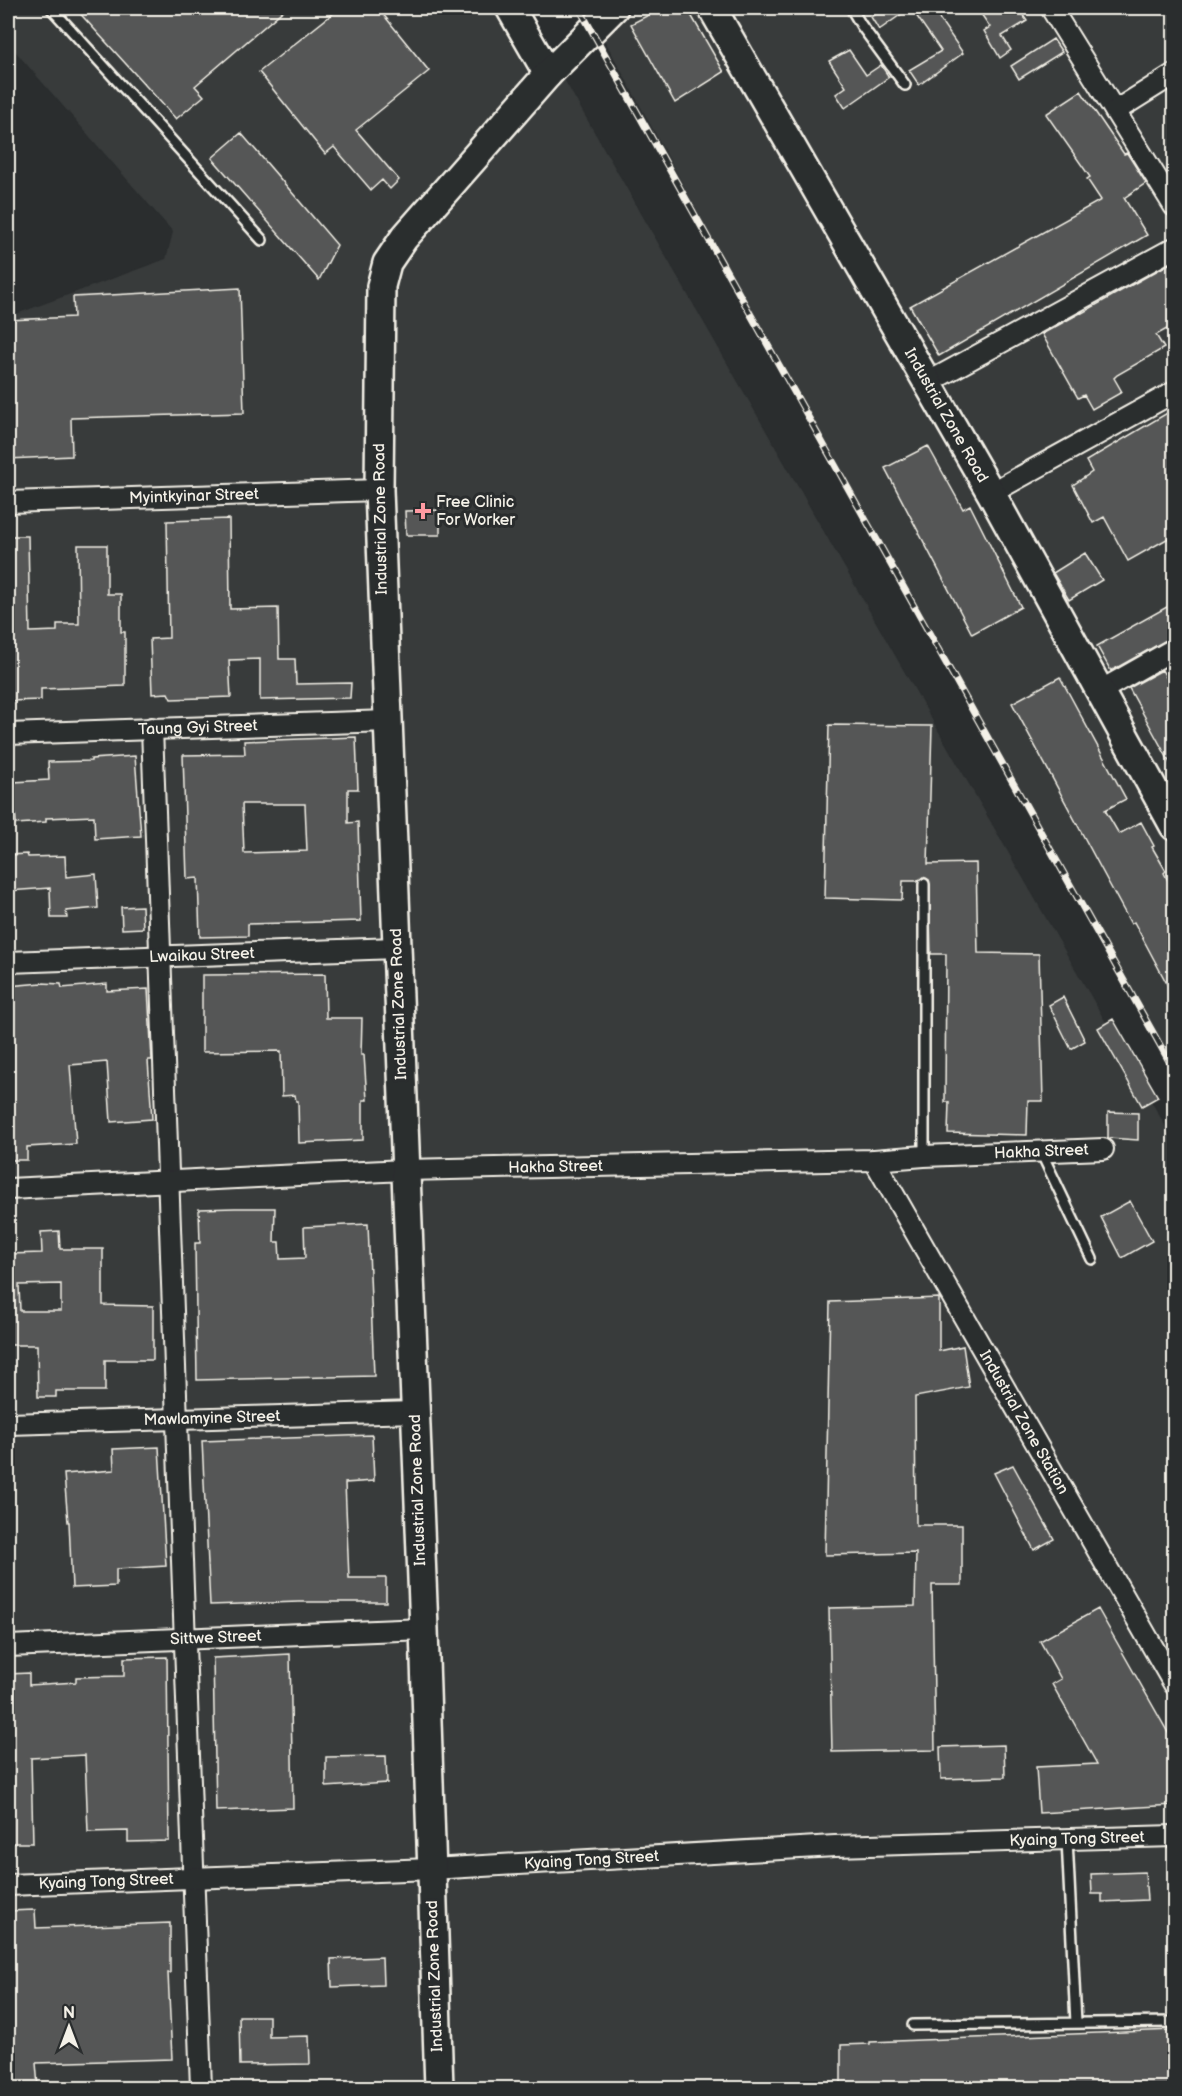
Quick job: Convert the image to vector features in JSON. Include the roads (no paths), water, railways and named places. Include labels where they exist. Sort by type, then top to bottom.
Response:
[{"type":"street","points":[[510,8],[548,74]]},
{"type":"street","name":"Industrial Zone Road","points":[[440,2088],[379,490],[381,285],[387,263],[404,238],[548,74],[614,8]]},
{"type":"street","name":"Industrial Zone Road","points":[[712,8],[991,493],[1173,820]]},
{"type":"street","points":[[1051,8],[1174,206]]},
{"type":"street","points":[[1115,111],[1174,74]]},
{"type":"street","points":[[927,383],[1174,248]]},
{"type":"street","points":[[991,493],[1174,392]]},
{"type":"street","name":"Myintkyinar Street","points":[[8,502],[379,490]]},
{"type":"street","points":[[1100,692],[1174,649]]},
{"type":"street","name":"Taung Gyi Street","points":[[8,734],[388,721]]},
{"type":"street","points":[[152,728],[201,2088]]},
{"type":"street","name":"Lwaikau Street","points":[[8,962],[396,948]]},
{"type":"street","name":"Hakha Street","points":[[8,1189],[405,1170],[874,1160],[1103,1149]]},
{"type":"street","name":"Industrial Zone Station","points":[[874,1160],[1174,1684]]},
{"type":"street","name":"Mawlamyine Street","points":[[8,1424],[415,1412]]},
{"type":"street","name":"Sittwe Street","points":[[8,1647],[424,1629]]},
{"type":"street","name":"Kyaing Tong Street","points":[[8,1886],[431,1869],[836,1846],[1174,1836]]},
{"type":"lane","points":[[51,8],[262,240]]},
{"type":"lane","points":[[851,8],[905,85]]},
{"type":"lane","points":[[924,884],[924,1156]]},
{"type":"lane","points":[[1041,1152],[1092,1259]]},
{"type":"lane","points":[[1066,1839],[1076,2023]]},
{"type":"lane","points":[[913,2025],[1174,2022]]},
{"type":"railway","points":[[579,8],[1174,1070]]},
{"type":"place","name":"Free Clinic For Worker","points":[[423,511]]}]
